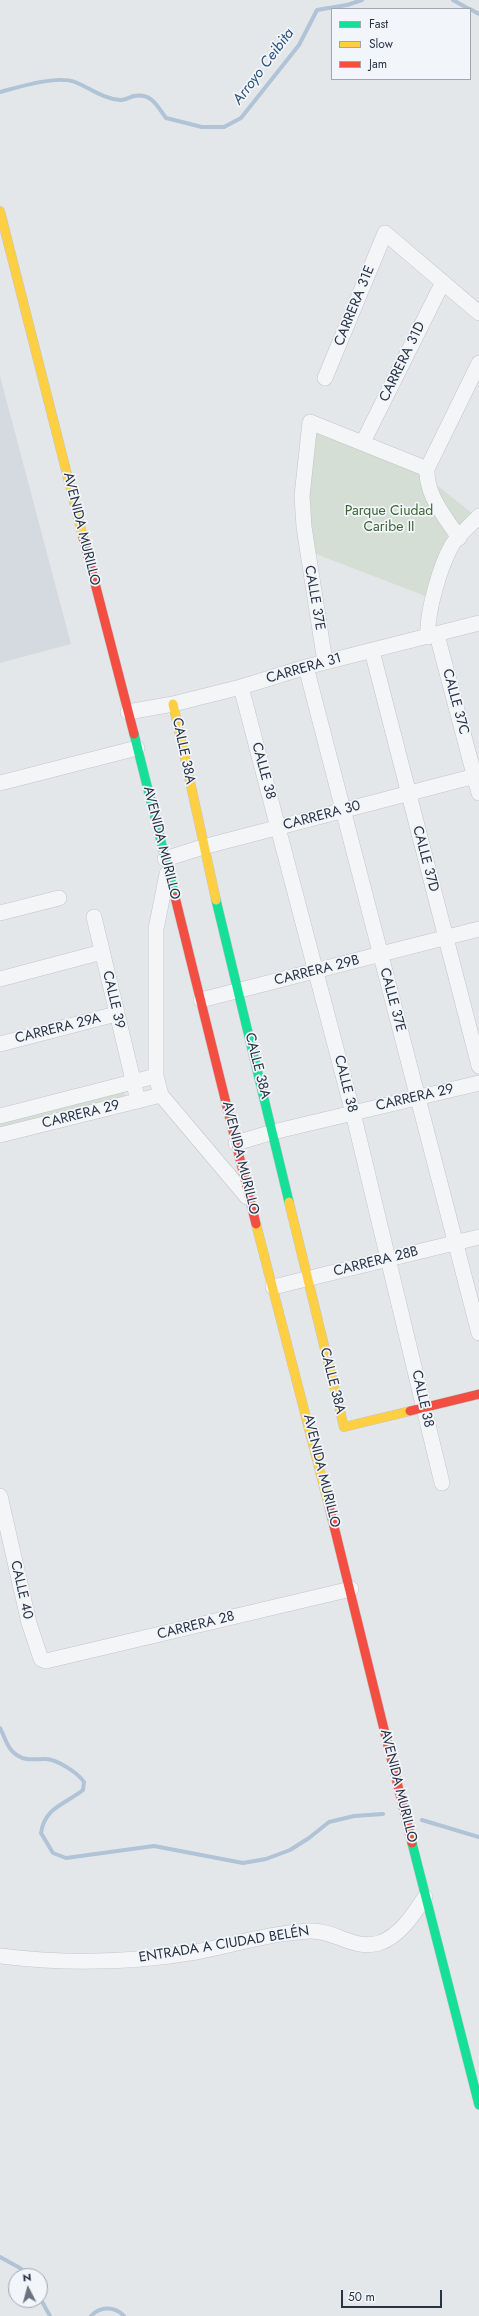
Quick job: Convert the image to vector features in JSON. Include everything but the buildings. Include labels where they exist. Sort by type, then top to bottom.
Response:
[{"type":"main road","name":"AVENIDA MURILLO","points":[[0,211],[167,864],[250,1201],[351,1589],[425,1897],[479,2105]]},
{"type":"main road","name":"CALLE 38A","points":[[173,704],[203,847],[237,991],[273,1132],[344,1427],[425,1408]]},
{"type":"main road","points":[[425,1408],[479,1394]]},
{"type":"street","name":"CARRERA 31E","points":[[325,378],[385,233],[443,282]]},
{"type":"street","points":[[443,282],[479,313]]},
{"type":"street","name":"CARRERA 31D","points":[[364,442],[443,282]]},
{"type":"street","points":[[459,538],[430,494],[426,481],[427,469],[479,362]]},
{"type":"street","name":"CALLE 37E","points":[[325,662],[304,534],[302,496],[310,422],[364,442]]},
{"type":"street","points":[[364,442],[427,469]]},
{"type":"street","name":"CALLE 37C","points":[[479,516],[452,544],[430,608],[427,623],[477,776],[479,793]]},
{"type":"street","name":"CARRERA 31","points":[[128,712],[173,704],[241,687],[306,667],[479,623]]},
{"type":"street","name":"CALLE 37D","points":[[372,651],[479,1066]]},
{"type":"street","name":"CALLE 37E","points":[[306,667],[479,1333]]},
{"type":"street","name":"CALLE 38","points":[[241,687],[353,1113],[442,1483]]},
{"type":"street","points":[[0,783],[137,748]]},
{"type":"street","name":"CARRERA 30","points":[[167,864],[203,847],[477,776]]},
{"type":"street","points":[[167,864],[156,929],[156,1076],[161,1095],[250,1201]]},
{"type":"street","points":[[0,913],[59,898]]},
{"type":"street","name":"CALLE 39","points":[[94,917],[132,1082],[138,1101]]},
{"type":"street","name":"CARRERA 29B","points":[[201,1000],[479,929]]},
{"type":"street","points":[[0,979],[102,952]]},
{"type":"street","name":"CARRERA 29A","points":[[0,1044],[116,1014]]},
{"type":"street","name":"CARRERA 29","points":[[0,1116],[156,1076]]},
{"type":"street","name":"CARRERA 29","points":[[236,1143],[273,1132],[479,1083]]},
{"type":"street","name":"CARRERA 29","points":[[0,1135],[161,1095]]},
{"type":"street","name":"CARRERA 28B","points":[[273,1287],[479,1237]]},
{"type":"street","name":"CALLE 40","points":[[0,1496],[29,1623],[41,1659]]},
{"type":"street","name":"CARRERA 28","points":[[41,1659],[52,1661],[351,1589]]},
{"type":"street","name":"ENTRADA A CIUDAD BELÉN","points":[[0,1956],[71,1962],[130,1960],[195,1952],[262,1937],[310,1930],[368,1945],[389,1938],[413,1916],[425,1897]]},
{"type":"shaded area","points":[[0,376],[71,644],[0,663]]},
{"type":"green space","name":"Parque Ciudad Caribe II","points":[[316,433],[418,470],[473,514],[448,535],[428,597],[316,554],[306,536],[306,500]]},
{"type":"green space","points":[[123,1088],[126,1098],[0,1130],[0,1120]]},
{"type":"waterway","name":"Arroyo Ceibita","points":[[0,92],[38,82],[67,80],[75,82],[108,98],[122,100],[134,96],[145,96],[150,98],[157,105],[166,118],[202,127],[224,127],[241,118],[299,45],[317,10],[347,5],[362,0]]},
{"type":"waterway","name":"Arroyo Ceibita","points":[[453,0],[467,8]]},
{"type":"waterway","name":"Arroyo Ceibita","points":[[471,10],[479,14]]},
{"type":"waterway","points":[[0,1728],[9,1747],[17,1755],[25,1759],[45,1759],[55,1761],[72,1771],[84,1782],[83,1790],[56,1807],[43,1824],[41,1833],[53,1853],[66,1858],[154,1846],[243,1863],[266,1859],[290,1850],[309,1838],[329,1822],[354,1816],[383,1814]]},
{"type":"waterway","points":[[422,1820],[479,1837]]},
{"type":"waterway","points":[[0,2257],[20,2268]]},
{"type":"waterway","points":[[46,2308],[50,2316]]},
{"type":"waterway","points":[[91,2316],[99,2310],[108,2308],[116,2310],[124,2316]]},
{"type":"traffic: fast","points":[[134,734],[175,897]]},
{"type":"traffic: fast","points":[[216,900],[289,1202]]},
{"type":"traffic: fast","points":[[412,1843],[479,2105]]},
{"type":"traffic: slow","points":[[0,211],[83,537]]},
{"type":"traffic: slow","points":[[173,704],[216,900]]},
{"type":"traffic: slow","points":[[289,1202],[344,1427],[410,1411]]},
{"type":"traffic: slow","points":[[256,1224],[330,1510]]},
{"type":"traffic: jam","points":[[83,537],[134,734]]},
{"type":"traffic: jam","points":[[175,897],[256,1224]]},
{"type":"traffic: jam","points":[[410,1411],[479,1394]]},
{"type":"traffic: jam","points":[[330,1510],[412,1843]]}]
